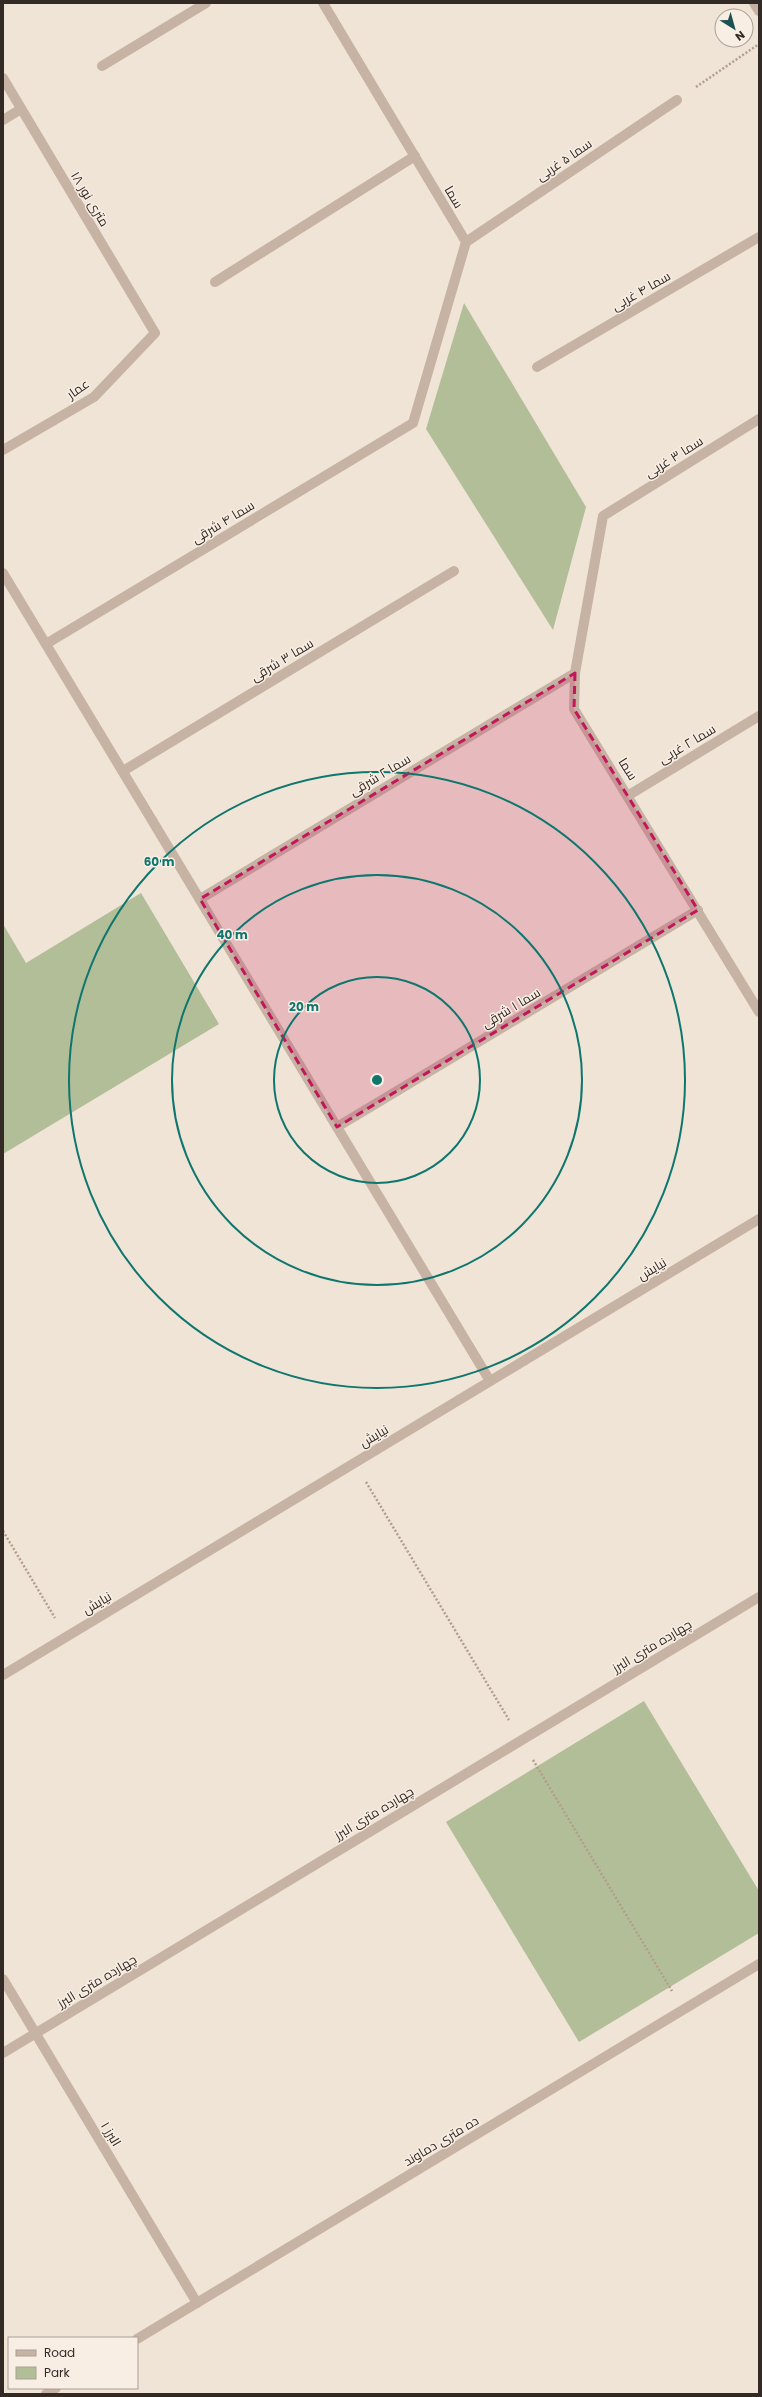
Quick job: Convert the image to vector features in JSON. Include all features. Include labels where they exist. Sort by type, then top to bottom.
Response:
[{"type":"street","points":[[102,66],[206,3]]},
{"type":"street","points":[[754,3],[759,11]]},
{"type":"street","name":"سما","points":[[328,5],[466,242]]},
{"type":"street","name":"۱۸ متری نور","points":[[3,78],[155,333]]},
{"type":"street","name":"سما ۵ غربی","points":[[466,242],[677,100]]},
{"type":"street","points":[[3,120],[21,109]]},
{"type":"street","points":[[215,282],[415,156]]},
{"type":"street","name":"سما ۴ غربی","points":[[536,368],[759,237]]},
{"type":"street","name":"سما ۴ شرقی","points":[[46,644],[413,423],[466,242]]},
{"type":"street","name":"عمار","points":[[3,450],[94,396],[155,333]]},
{"type":"street","name":"سما ۳ غربی","points":[[602,516],[759,420]]},
{"type":"street","name":"سما","points":[[602,516],[575,673],[574,709],[629,794],[759,1012]]},
{"type":"street","name":"سما ۳ شرقی","points":[[123,771],[454,572]]},
{"type":"street","points":[[3,573],[490,1381]]},
{"type":"street","name":"سما ۲ شرقی","points":[[200,899],[575,673]]},
{"type":"street","name":"سما ۲ غربی","points":[[629,794],[759,716]]},
{"type":"street","name":"سما ۱ شرقی","points":[[337,1127],[698,910]]},
{"type":"street","name":"نیایش","points":[[3,1675],[759,1219]]},
{"type":"street","name":"چهارده متری البرز","points":[[3,2053],[759,1597]]},
{"type":"street","name":"ده متری دماوند","points":[[138,2338],[759,1964]]},
{"type":"street","name":"البرز ۱","points":[[3,1979],[197,2303]]},
{"type":"path","points":[[677,100],[759,44]]},
{"type":"path","points":[[3,1531],[67,1636]]},
{"type":"highlighted area","points":[[575,673],[574,709],[698,910],[337,1127],[200,899]]},
{"type":"green space","points":[[464,303],[586,507],[553,630],[426,429]]},
{"type":"green space","points":[[141,893],[219,1024],[3,1154],[3,924],[26,963]]},
{"type":"green space","points":[[644,1701],[759,1891],[759,1933],[579,2042],[446,1822]]}]
